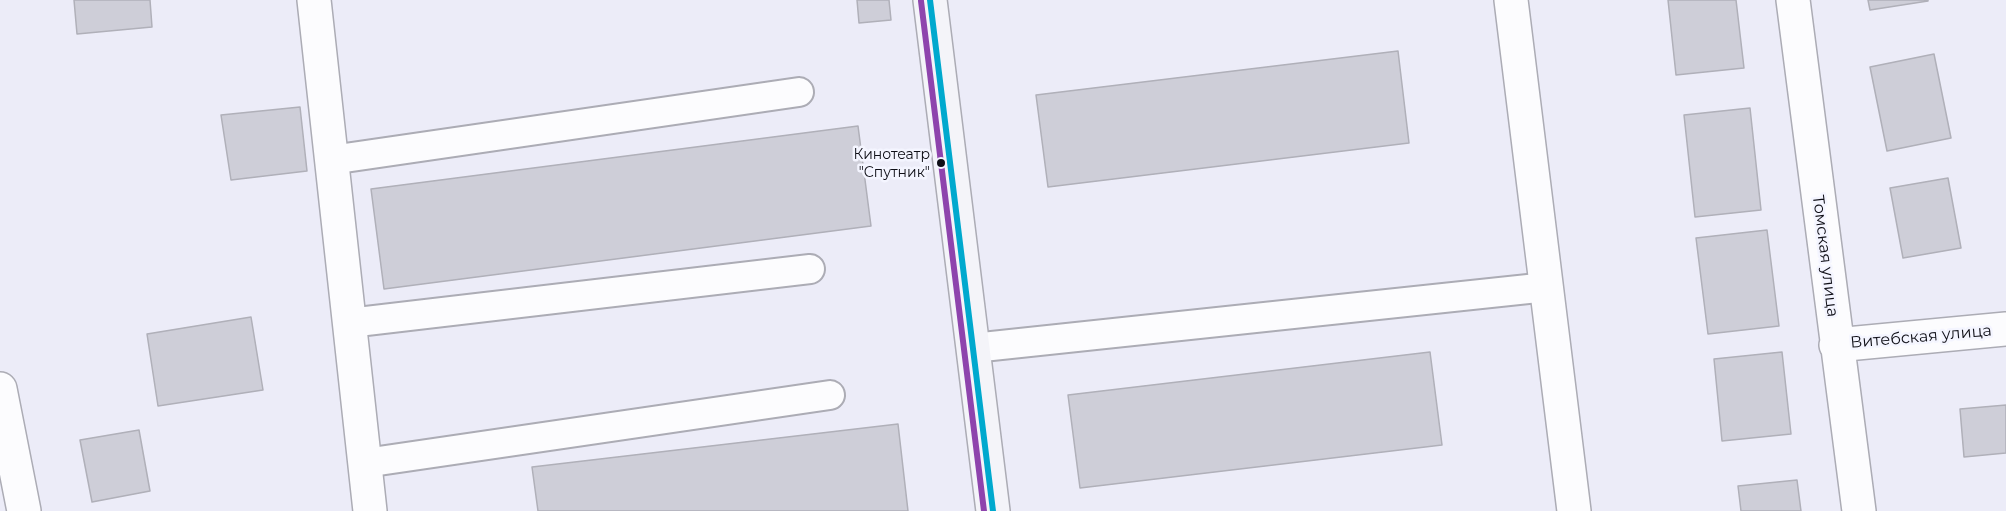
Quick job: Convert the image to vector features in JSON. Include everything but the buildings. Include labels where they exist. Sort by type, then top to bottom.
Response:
[{"type":"main road","points":[[930,0],[993,511]]},
{"type":"street","points":[[314,0],[370,511]]},
{"type":"street","points":[[1511,0],[1574,511]]},
{"type":"street","name":"Томская улица","points":[[1793,0],[1836,345],[1860,511]]},
{"type":"street","name":"Витебская улица","points":[[1836,345],[2006,329]]},
{"type":"street","points":[[0,389],[24,511]]},
{"type":"lane","points":[[331,160],[800,92]]},
{"type":"lane","points":[[349,323],[810,269]]},
{"type":"lane","points":[[973,348],[1547,287]]},
{"type":"lane","points":[[365,464],[830,395]]},
{"type":"transit line","points":[[930,0],[993,511]]},
{"type":"transit line","points":[[921,1],[984,511]]},
{"type":"place","name":"Кинотеатр \"Спутник\"","points":[[941,163]]}]
